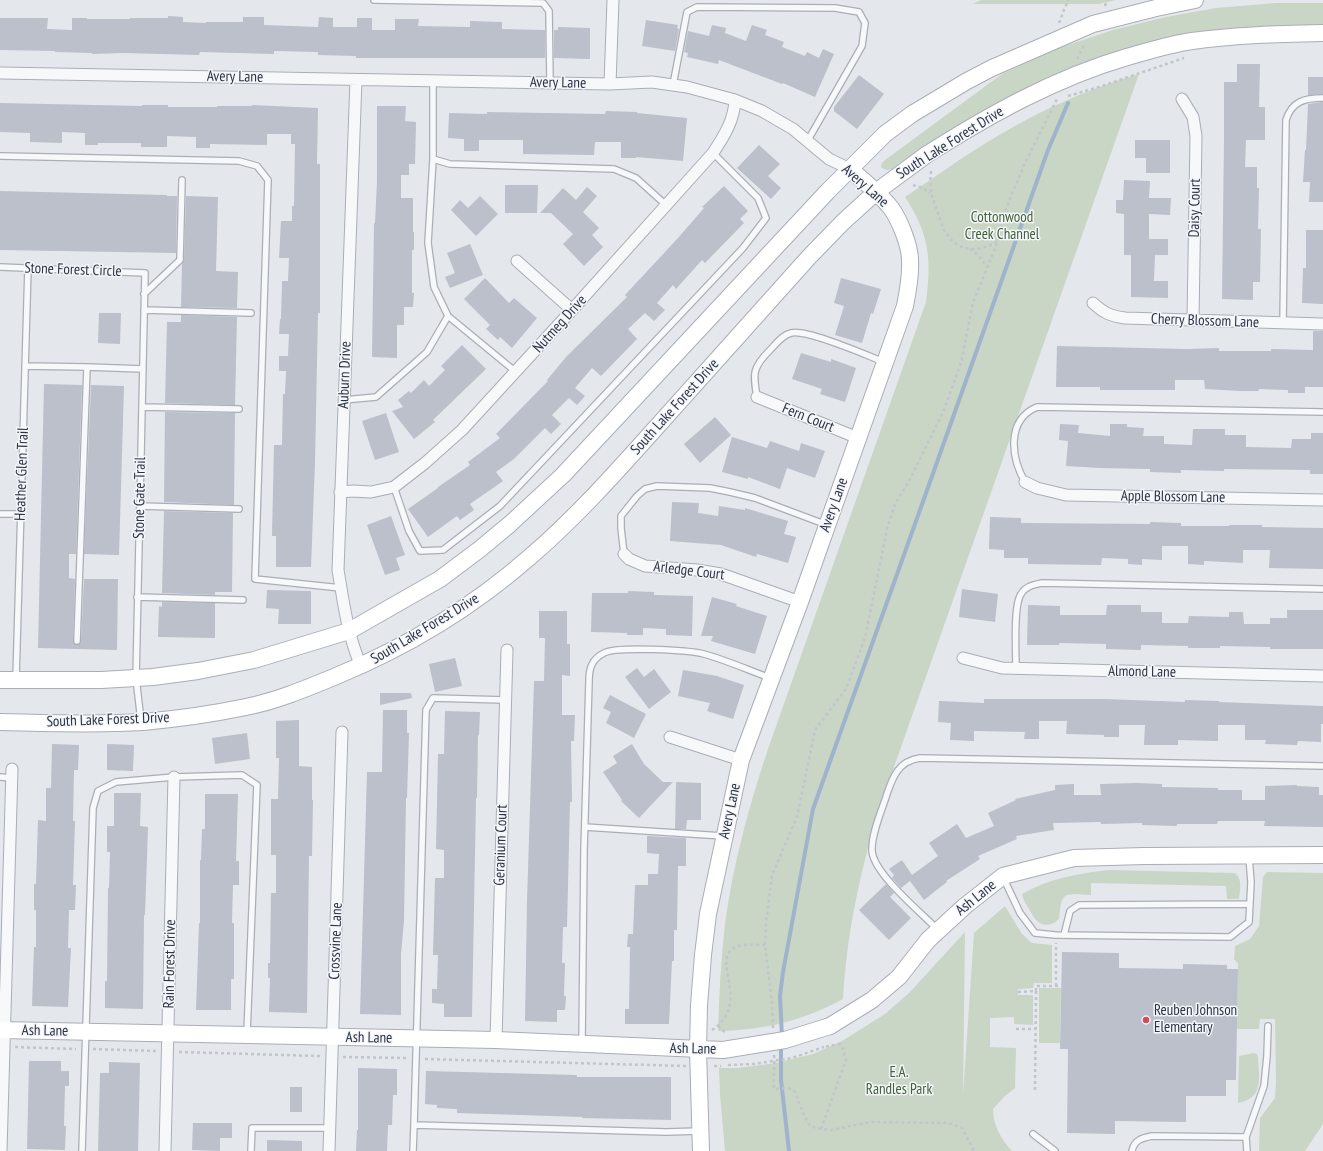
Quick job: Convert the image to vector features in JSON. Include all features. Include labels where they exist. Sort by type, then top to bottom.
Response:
[{"type":"main road","points":[[8,680],[100,680],[136,678],[198,671],[254,660],[349,631],[440,578],[480,549],[536,502],[828,191],[885,134],[912,114],[992,68],[1093,24],[1195,0]]},
{"type":"main road","name":"South Lake Forest Drive","points":[[0,722],[141,722],[224,711],[273,700],[301,691],[391,652],[442,622],[472,602],[529,558],[552,537],[600,490],[809,256],[876,192],[926,154],[987,118],[1044,89],[1081,72],[1127,57],[1191,41],[1242,36],[1323,34]]},
{"type":"main road","name":"Avery Lane","points":[[701,1151],[700,1131],[706,1066],[698,1050],[702,955],[708,914],[741,760],[800,602],[905,306],[910,278],[910,259],[907,241],[891,209],[876,192],[850,169]]},
{"type":"main road","name":"Ash Lane","points":[[2,1030],[496,1040],[582,1045],[723,1050],[785,1040],[830,1026],[872,1000],[899,977],[928,940],[965,906],[1003,876],[1074,858],[1323,855]]},
{"type":"street","points":[[610,84],[613,0]]},
{"type":"street","name":"Avery Lane","points":[[0,73],[610,84],[652,82],[687,87],[735,100],[762,111],[794,129],[829,158],[850,169]]},
{"type":"street","name":"Auburn Drive","points":[[356,80],[338,570],[346,623],[353,648],[361,666]]},
{"type":"street","name":"Daisy Court","points":[[1182,99],[1193,117],[1196,136],[1193,320]]},
{"type":"street","name":"Nutmeg Drive","points":[[340,492],[371,492],[394,487],[425,463],[462,430],[713,153],[727,132],[735,100]]},
{"type":"street","points":[[517,260],[572,310]]},
{"type":"street","name":"Cherry Blossom Lane","points":[[1092,303],[1102,312],[1112,316],[1125,318],[1323,324]]},
{"type":"street","name":"Fern Court","points":[[757,397],[858,438]]},
{"type":"street","name":"Apple Blossom Lane","points":[[1025,482],[1037,488],[1066,495],[1323,500]]},
{"type":"street","name":"Arledge Court","points":[[624,554],[629,559],[644,566],[697,570],[721,574],[800,602]]},
{"type":"street","name":"Geranium Court","points":[[496,1040],[507,650]]},
{"type":"street","name":"Almond Lane","points":[[963,658],[1002,668],[1323,676]]},
{"type":"street","name":"Crossvine Lane","points":[[329,1151],[342,732]]},
{"type":"street","points":[[670,737],[741,760]]},
{"type":"street","points":[[0,1151],[4,1047],[2,1030],[12,774]]},
{"type":"street","name":"Rain Forest Drive","points":[[165,1151],[174,777]]},
{"type":"lane","points":[[374,0],[543,3],[549,11],[550,83]]},
{"type":"lane","points":[[673,85],[687,12],[697,7],[835,8],[859,12],[865,23],[862,46],[808,140]]},
{"type":"lane","points":[[433,81],[433,159],[428,243],[434,287],[448,316],[516,372]]},
{"type":"lane","points":[[1283,323],[1286,120],[1291,109],[1300,102],[1310,99],[1323,98]]},
{"type":"lane","points":[[394,487],[409,532],[420,551],[443,550],[500,506],[743,248],[766,218],[758,198],[713,153]]},
{"type":"lane","points":[[0,156],[239,161],[257,166],[268,180],[255,579],[341,588]]},
{"type":"lane","points":[[433,159],[450,164],[614,169],[636,178],[666,205]]},
{"type":"lane","points":[[144,294],[180,260],[182,180]]},
{"type":"lane","name":"Stone Forest Circle","points":[[0,267],[145,273]]},
{"type":"lane","name":"Heather Glen Trail","points":[[8,680],[21,514],[28,268]]},
{"type":"lane","name":"Stone Gate Trail","points":[[141,722],[136,678],[145,273]]},
{"type":"lane","points":[[144,310],[250,313]]},
{"type":"lane","points":[[344,400],[376,397],[427,352],[448,316]]},
{"type":"lane","points":[[757,397],[755,371],[757,365],[781,338],[791,333],[803,333],[810,335],[884,362]]},
{"type":"lane","points":[[25,366],[143,369]]},
{"type":"lane","points":[[77,641],[87,367]]},
{"type":"lane","points":[[142,407],[239,409]]},
{"type":"lane","points":[[1025,482],[1014,456],[1015,435],[1021,419],[1025,414],[1037,407],[1323,412]]},
{"type":"lane","points":[[624,554],[621,528],[622,516],[637,496],[645,489],[657,486],[710,488],[730,492],[754,498],[827,525]]},
{"type":"lane","points":[[140,506],[239,509]]},
{"type":"lane","points":[[0,514],[21,514]]},
{"type":"lane","points":[[1016,668],[1016,615],[1018,601],[1023,592],[1031,585],[1042,583],[1323,589]]},
{"type":"lane","points":[[137,597],[243,600]]},
{"type":"lane","points":[[582,1045],[585,827],[589,674],[591,666],[600,655],[608,651],[619,649],[690,652],[704,654],[772,679]]},
{"type":"lane","points":[[413,1151],[426,710],[433,698],[505,700]]},
{"type":"lane","points":[[939,930],[903,896],[878,868],[872,854],[873,838],[891,783],[900,767],[910,760],[920,758],[1323,766]]},
{"type":"lane","points":[[0,777],[12,774]]},
{"type":"lane","points":[[82,1151],[93,808],[98,790],[116,782],[174,777],[242,775],[257,785],[247,1036]]},
{"type":"lane","points":[[585,827],[725,836]]},
{"type":"lane","points":[[1003,876],[1020,912],[1035,932],[1064,935],[1230,937],[1248,922],[1251,882],[1249,856]]},
{"type":"lane","points":[[1064,935],[1070,911],[1079,905],[1250,904]]},
{"type":"lane","points":[[1247,1151],[1246,1136],[1264,1086],[1268,1026]]},
{"type":"lane","points":[[414,1125],[666,1132],[700,1131]]},
{"type":"lane","points":[[251,1151],[252,1128],[330,1128]]},
{"type":"lane","points":[[1033,1134],[1055,1151]]},
{"type":"lane","points":[[1132,1151],[1133,1146],[1139,1139],[1152,1136],[1246,1136]]},
{"type":"path","points":[[1057,27],[1065,7],[1070,0]]},
{"type":"path","points":[[1104,7],[1107,0]]},
{"type":"path","points":[[1077,61],[1087,40]]},
{"type":"path","points":[[1068,96],[1099,88],[1184,58]]},
{"type":"path","points":[[773,1032],[772,1003],[766,945],[766,922],[772,875],[797,817],[815,730],[846,688],[864,638],[887,529],[895,504],[909,481],[944,410],[961,363],[973,302],[988,267],[1007,206],[1026,161],[1060,94]]},
{"type":"path","points":[[931,171],[930,193],[945,232],[954,243],[962,248],[970,249],[987,247],[997,241]]},
{"type":"path","points":[[913,185],[923,188],[930,193]]},
{"type":"path","points":[[970,249],[978,255],[988,267]]},
{"type":"path","points":[[1056,940],[1056,986]]},
{"type":"path","points":[[727,1034],[718,1026],[728,1013],[731,998],[726,968],[728,956],[732,949],[740,946],[766,945]]},
{"type":"path","points":[[1035,1090],[1036,986],[1061,986]]},
{"type":"path","points":[[1018,992],[1036,991]]},
{"type":"path","points":[[1016,1029],[1036,1029]]},
{"type":"path","points":[[4,1047],[706,1066],[754,1064],[792,1058],[824,1047],[840,1044],[846,1060],[821,1129]]},
{"type":"path","points":[[774,1054],[774,1089],[787,1088],[794,1092],[810,1126],[831,1130],[870,1122],[949,1123],[962,1128],[974,1151]]},
{"type":"green space","points":[[981,0],[1116,0],[1099,4],[973,4]]},
{"type":"green space","points":[[1276,3],[1323,3],[1323,27],[1102,59],[899,168],[887,170],[881,167],[885,160],[1002,74],[1056,49],[1113,30],[1166,17],[1216,8]]},
{"type":"green space","name":"Cottonwood Creek Channel","points":[[1139,74],[877,815],[859,884],[847,951],[843,999],[828,1007],[798,1019],[783,1023],[752,1029],[718,1031],[722,951],[728,902],[737,857],[754,792],[926,302],[929,273],[927,247],[919,223],[905,197],[971,152],[1018,124],[1057,104],[1118,80]]},
{"type":"green space","points":[[1109,870],[1234,873],[1240,881],[1239,899],[1227,899],[1226,886],[1091,883],[1091,895],[1075,894],[1066,896],[1063,898],[1061,903],[1059,919],[1054,923],[1045,925],[1041,924],[1035,918],[1023,898],[1022,894],[1042,884],[1075,875]]},
{"type":"green space","points":[[1267,872],[1323,873],[1323,1124],[1305,1151],[1259,1151],[1260,1118],[1275,1098],[1275,1019],[1260,1019],[1259,1029],[1237,1029],[1238,964],[1234,959],[1235,946],[1250,939],[1259,926],[1263,877]]},
{"type":"green space","name":"E.A. Randles Park","points":[[1005,906],[1022,934],[1032,943],[1052,945],[1052,983],[1034,983],[1033,988],[1018,989],[1018,995],[1033,995],[1033,1025],[1014,1024],[1014,1017],[990,1018],[990,1047],[1016,1048],[1015,1088],[993,1109],[994,1121],[998,1132],[1012,1151],[725,1151],[719,1068],[738,1068],[776,1063],[813,1054],[842,1041],[885,1014],[909,993],[965,932],[963,1095],[974,933]]},
{"type":"green space","points":[[1039,988],[1061,988],[1060,1043],[1039,1043]]},
{"type":"green space","points":[[1253,1053],[1257,1054],[1258,1058],[1258,1086],[1252,1097],[1238,1103],[1239,1056]]},
{"type":"building","points":[[168,16],[183,17],[183,22],[206,23],[243,22],[243,17],[264,17],[264,25],[318,27],[319,17],[333,18],[333,27],[357,27],[357,18],[372,18],[372,30],[395,30],[395,19],[419,19],[418,26],[470,27],[470,21],[502,22],[502,29],[545,30],[545,58],[356,58],[356,56],[318,55],[318,52],[274,51],[274,54],[200,52],[199,55],[124,53],[92,54],[55,51],[0,50],[0,18],[48,18],[47,29],[72,30],[72,18],[130,19],[168,18]]},
{"type":"building","points":[[646,20],[678,25],[677,28],[679,29],[675,51],[642,46]]},
{"type":"building","points":[[712,25],[726,28],[725,33],[746,41],[752,25],[767,30],[765,35],[784,42],[782,47],[805,56],[807,52],[819,58],[823,49],[834,54],[815,97],[783,83],[782,84],[719,60],[718,64],[687,57],[688,53],[684,52],[688,31],[709,36]]},
{"type":"building","points":[[558,27],[590,28],[590,59],[554,58],[554,30],[558,30]]},
{"type":"building","points":[[1237,64],[1260,64],[1259,107],[1265,107],[1265,140],[1246,140],[1245,167],[1257,167],[1257,188],[1259,188],[1258,229],[1261,229],[1260,282],[1253,282],[1253,300],[1222,299],[1224,82],[1237,82]]},
{"type":"building","points":[[859,75],[884,94],[857,129],[834,111],[834,107]]},
{"type":"building","points":[[1308,77],[1323,77],[1323,94],[1308,95]]},
{"type":"building","points":[[1323,102],[1323,202],[1309,202],[1310,182],[1303,182],[1308,104]]},
{"type":"building","points":[[0,103],[142,106],[168,105],[168,107],[252,105],[318,108],[317,164],[320,164],[320,313],[318,313],[311,567],[276,567],[276,536],[272,536],[274,445],[282,445],[283,394],[285,394],[286,371],[279,371],[279,356],[288,356],[289,334],[279,334],[282,281],[288,281],[289,258],[279,258],[281,221],[292,221],[292,206],[294,206],[295,144],[291,144],[291,134],[267,134],[267,145],[210,144],[210,148],[196,148],[196,137],[167,136],[167,147],[141,147],[141,143],[98,143],[98,145],[85,145],[85,133],[62,132],[62,143],[30,142],[30,133],[0,132]]},
{"type":"building","points":[[377,106],[406,106],[405,121],[416,122],[415,164],[409,164],[409,175],[401,175],[401,198],[413,198],[413,307],[404,307],[404,325],[397,325],[397,358],[372,357],[374,223],[377,182]]},
{"type":"building","points":[[606,111],[637,112],[687,118],[683,161],[636,157],[621,158],[621,142],[595,142],[594,155],[523,154],[523,140],[479,140],[479,151],[464,151],[464,139],[448,138],[449,113],[487,114],[487,112],[605,114]]},
{"type":"building","points":[[1135,140],[1170,140],[1170,173],[1146,173],[1146,158],[1135,158]]},
{"type":"building","points":[[759,145],[780,164],[768,176],[781,188],[771,199],[737,168]]},
{"type":"building","points":[[1124,180],[1150,181],[1149,198],[1171,198],[1170,215],[1149,214],[1149,239],[1168,239],[1168,255],[1155,255],[1154,281],[1168,281],[1168,298],[1131,297],[1131,255],[1124,255],[1124,214],[1116,213],[1116,200],[1123,200]]},
{"type":"building","points":[[505,185],[538,185],[537,213],[505,213]]},
{"type":"building","points":[[724,186],[748,211],[740,219],[744,223],[705,263],[702,260],[676,289],[673,285],[657,303],[665,310],[654,321],[645,313],[628,329],[637,339],[601,376],[592,368],[575,388],[585,396],[577,405],[569,398],[552,415],[561,424],[551,434],[545,428],[514,459],[496,472],[503,481],[470,504],[474,510],[460,520],[457,516],[428,537],[408,509],[470,465],[468,462],[500,438],[496,434],[548,381],[547,380],[566,357],[627,297],[625,295],[678,238],[704,208],[702,207]]},
{"type":"building","points":[[587,187],[597,196],[583,212],[599,228],[592,235],[603,247],[584,266],[563,244],[573,234],[551,213],[540,213],[563,188],[576,200]]},
{"type":"building","points":[[0,191],[177,196],[176,253],[0,250]]},
{"type":"building","points":[[186,196],[218,197],[216,271],[238,272],[237,308],[181,307]]},
{"type":"building","points":[[480,196],[498,214],[476,236],[451,210],[460,200],[468,208]]},
{"type":"building","points":[[1306,230],[1323,230],[1323,304],[1302,303],[1303,268],[1306,268]]},
{"type":"building","points":[[470,244],[483,275],[450,288],[445,277],[455,273],[447,253]]},
{"type":"building","points":[[485,278],[509,303],[514,298],[537,318],[512,348],[500,337],[498,340],[486,329],[490,325],[464,299]]},
{"type":"building","points":[[841,278],[881,289],[873,314],[871,313],[862,343],[835,335],[844,306],[834,303]]},
{"type":"building","points":[[99,313],[121,313],[120,344],[98,343]]},
{"type":"building","points":[[181,315],[237,317],[235,405],[165,403],[167,322],[181,322]]},
{"type":"building","points":[[1313,331],[1323,331],[1323,387],[1305,387],[1305,393],[1288,393],[1288,390],[1259,389],[1258,391],[1240,391],[1205,389],[1204,380],[1175,380],[1175,390],[1100,390],[1100,387],[1056,387],[1057,346],[1187,349],[1219,348],[1219,351],[1271,351],[1271,349],[1313,350]]},
{"type":"building","points":[[462,345],[486,369],[433,420],[435,422],[414,439],[392,411],[403,407],[398,400],[409,391],[411,393],[424,380],[429,386],[445,370],[441,366]]},
{"type":"building","points":[[801,353],[831,362],[831,359],[856,368],[845,402],[820,394],[822,389],[792,379]]},
{"type":"building","points":[[44,384],[82,385],[76,554],[69,554],[69,578],[75,579],[73,643],[77,645],[80,644],[81,641],[84,579],[118,579],[117,650],[38,648]]},
{"type":"building","points":[[91,385],[124,386],[119,555],[84,554]]},
{"type":"building","points":[[165,412],[235,413],[234,505],[164,502]]},
{"type":"building","points":[[386,413],[399,452],[375,460],[362,421]]},
{"type":"building","points":[[715,417],[731,435],[700,463],[684,444]]},
{"type":"building","points":[[1060,424],[1079,425],[1078,433],[1110,436],[1110,424],[1127,424],[1127,427],[1144,428],[1143,436],[1164,436],[1164,444],[1192,445],[1193,429],[1225,429],[1225,435],[1246,435],[1246,447],[1291,448],[1292,439],[1311,439],[1311,433],[1323,433],[1323,474],[1310,474],[1310,470],[1181,470],[1181,473],[1150,472],[1150,469],[1066,466],[1068,441],[1059,440]]},
{"type":"building","points":[[732,437],[767,448],[770,441],[799,451],[801,443],[825,451],[815,478],[787,468],[780,489],[748,477],[748,479],[722,472]]},
{"type":"building","points":[[672,502],[699,503],[698,513],[718,516],[719,506],[745,510],[745,508],[788,521],[784,534],[796,537],[788,563],[757,554],[756,557],[721,545],[670,541]]},
{"type":"building","points":[[164,511],[233,513],[232,592],[215,592],[215,595],[162,593]]},
{"type":"building","points":[[391,516],[405,555],[396,558],[400,570],[385,575],[367,525]]},
{"type":"building","points":[[990,517],[1021,518],[1021,523],[1150,524],[1150,522],[1181,523],[1181,526],[1262,525],[1262,527],[1323,528],[1323,569],[1269,568],[1270,550],[1243,550],[1243,563],[1204,561],[1204,565],[1188,564],[1188,546],[1162,546],[1162,560],[1142,559],[1142,565],[1128,564],[1128,559],[1102,558],[1101,565],[1028,564],[1028,558],[1004,558],[1004,550],[989,549]]},
{"type":"building","points":[[962,589],[998,594],[995,622],[959,617]]},
{"type":"building","points":[[267,590],[311,591],[311,624],[278,624],[279,609],[266,608]]},
{"type":"building","points":[[628,591],[654,592],[654,595],[693,596],[692,636],[666,635],[666,629],[643,628],[643,635],[591,632],[592,593],[628,593]]},
{"type":"building","points":[[712,597],[737,604],[736,606],[767,616],[755,654],[711,641],[713,636],[701,636]]},
{"type":"building","points":[[162,602],[215,603],[215,638],[158,637],[159,606],[162,607]]},
{"type":"building","points":[[1028,605],[1060,606],[1060,615],[1106,615],[1107,605],[1141,605],[1141,612],[1162,612],[1162,623],[1188,623],[1189,616],[1229,617],[1229,612],[1243,612],[1244,624],[1270,624],[1270,618],[1287,618],[1287,610],[1323,610],[1323,649],[1270,649],[1270,647],[1220,646],[1220,648],[1188,648],[1188,646],[1141,645],[1141,650],[1106,649],[1106,644],[1059,643],[1059,645],[1027,645]]},
{"type":"building","points":[[539,611],[567,611],[567,644],[570,644],[570,676],[562,675],[562,715],[575,715],[574,741],[571,741],[572,802],[570,802],[567,927],[563,927],[562,963],[565,963],[564,996],[566,996],[565,1010],[557,1010],[557,1022],[525,1021],[534,681],[544,681],[545,638],[539,638]]},
{"type":"building","points":[[455,658],[462,686],[435,692],[429,664]]},
{"type":"building","points":[[637,668],[644,677],[654,669],[671,692],[649,709],[625,677]]},
{"type":"building","points":[[683,670],[717,676],[744,685],[733,719],[707,711],[710,703],[678,696]]},
{"type":"building","points":[[380,693],[411,693],[412,698],[380,705]]},
{"type":"building","points":[[610,695],[646,714],[634,738],[606,723],[611,712],[603,708]]},
{"type":"building","points":[[984,699],[1105,699],[1185,702],[1185,700],[1323,706],[1323,724],[1321,724],[1321,742],[1298,741],[1297,745],[1265,744],[1266,740],[1245,740],[1245,725],[1218,725],[1218,741],[1178,740],[1178,745],[1144,745],[1145,725],[1119,725],[1119,737],[1104,737],[1104,735],[1066,734],[1067,721],[1039,721],[1039,739],[1024,739],[1025,732],[974,731],[974,741],[950,740],[951,723],[938,722],[939,701],[984,703]]},
{"type":"building","points":[[383,710],[407,710],[407,733],[409,733],[406,798],[404,921],[401,954],[401,1015],[360,1014],[367,772],[382,772]]},
{"type":"building","points":[[445,711],[480,712],[476,798],[472,1017],[444,1017],[444,1004],[432,1003],[432,989],[437,989],[438,955],[433,955],[435,878],[444,878],[444,850],[436,849],[438,754],[444,754]]},
{"type":"building","points":[[299,720],[299,766],[312,767],[313,800],[312,856],[309,856],[307,1013],[269,1012],[270,978],[268,978],[268,963],[270,963],[271,893],[276,893],[276,855],[271,855],[271,799],[278,799],[279,758],[276,758],[276,721]]},
{"type":"building","points":[[247,733],[250,759],[215,764],[212,738]]},
{"type":"building","points":[[52,744],[79,745],[78,770],[74,770],[73,821],[75,821],[73,885],[76,885],[75,910],[69,910],[68,948],[71,948],[68,1007],[32,1006],[34,947],[36,947],[34,884],[36,884],[38,820],[46,821],[46,788],[51,788]]},
{"type":"building","points":[[107,744],[134,745],[133,771],[107,770]]},
{"type":"building","points":[[632,744],[644,764],[663,782],[673,782],[639,818],[621,801],[622,800],[603,772],[617,763],[613,756]]},
{"type":"building","points":[[676,782],[701,783],[701,820],[687,820],[686,829],[675,829]]},
{"type":"building","points":[[1074,784],[1074,795],[1101,795],[1100,784],[1162,784],[1162,787],[1242,790],[1242,800],[1265,800],[1265,786],[1297,785],[1319,787],[1319,795],[1323,795],[1323,827],[1264,826],[1265,821],[1218,821],[1217,824],[1177,824],[1177,826],[1142,825],[1142,823],[1101,824],[1101,822],[1053,823],[1054,830],[1016,836],[1017,839],[978,856],[980,859],[946,881],[947,882],[924,900],[910,881],[901,888],[892,878],[894,875],[889,869],[902,860],[912,875],[938,856],[929,843],[957,824],[966,838],[994,826],[988,813],[1016,800],[1015,799],[1055,790],[1055,785]]},
{"type":"building","points":[[114,793],[141,793],[140,826],[148,827],[144,915],[143,1009],[105,1008],[110,852],[107,852],[107,826],[114,826]]},
{"type":"building","points":[[205,794],[238,794],[236,861],[239,861],[239,885],[233,885],[232,923],[234,923],[234,979],[231,979],[231,1010],[196,1010],[200,923],[200,860],[202,829],[205,829]]},
{"type":"building","points":[[647,836],[686,838],[686,866],[678,866],[677,930],[674,930],[674,961],[672,961],[669,1024],[625,1024],[625,1009],[629,1009],[630,947],[627,947],[628,934],[633,934],[635,885],[648,885],[648,874],[658,874],[659,854],[647,853]]},
{"type":"building","points":[[886,884],[894,893],[890,897],[911,918],[889,940],[859,910]]},
{"type":"building","points":[[1062,952],[1119,953],[1119,968],[1183,969],[1183,964],[1227,965],[1227,969],[1238,969],[1236,1080],[1226,1080],[1226,1096],[1186,1096],[1186,1122],[1115,1121],[1115,1134],[1067,1133],[1068,1049],[1060,1049]]},
{"type":"building","points":[[29,1061],[61,1061],[61,1071],[69,1071],[69,1086],[65,1086],[65,1150],[27,1149]]},
{"type":"building","points":[[109,1062],[140,1063],[138,1151],[98,1151],[100,1073],[109,1073]]},
{"type":"building","points":[[358,1068],[397,1069],[397,1095],[393,1095],[392,1125],[388,1125],[387,1151],[356,1151],[358,1130]]},
{"type":"building","points":[[426,1071],[577,1075],[577,1077],[671,1077],[671,1120],[457,1113],[457,1109],[437,1108],[437,1105],[425,1104]]},
{"type":"building","points":[[290,1087],[302,1087],[302,1112],[290,1112]]},
{"type":"building","points":[[193,1123],[232,1123],[232,1138],[220,1138],[220,1151],[192,1150]]},
{"type":"building","points":[[267,1140],[302,1141],[302,1151],[267,1151]]},
{"type":"waterway","points":[[782,1037],[780,996],[783,972],[813,809],[1048,150],[1068,103]]},
{"type":"waterway","points":[[781,1044],[781,1080],[789,1151]]},
{"type":"place","name":"Reuben Johnson Elementary","points":[[1146,1020]]}]
